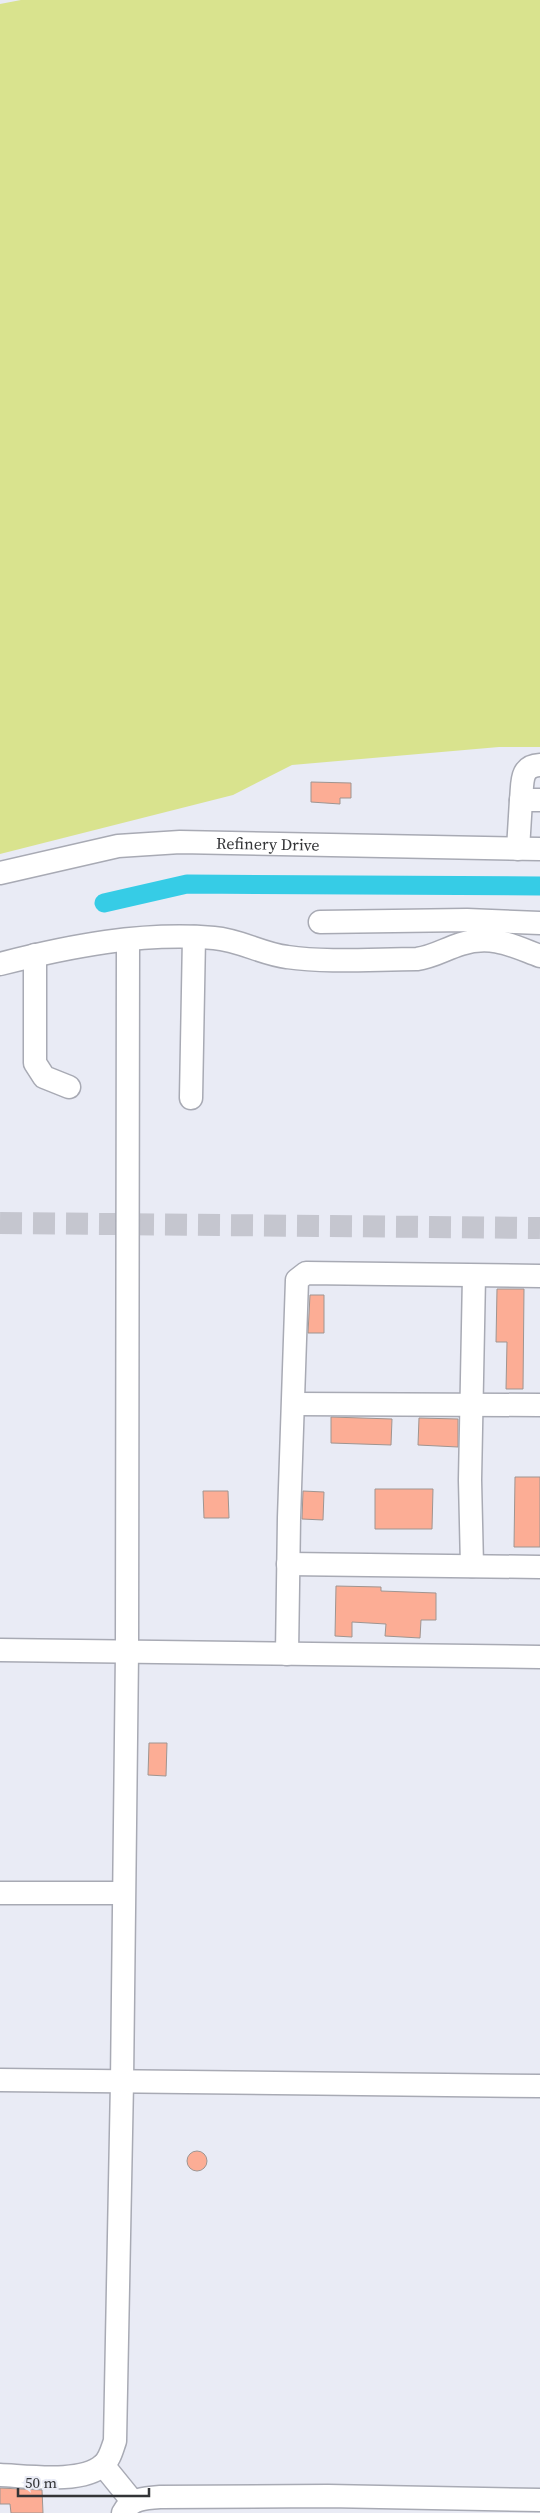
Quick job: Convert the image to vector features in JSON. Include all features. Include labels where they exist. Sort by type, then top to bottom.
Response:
[{"type":"street","points":[[518,849],[531,800],[524,772],[529,767],[540,765]]},
{"type":"street","name":"Refinery Drive","points":[[0,873],[118,846],[180,842],[540,849]]},
{"type":"street","points":[[320,922],[467,920],[540,924]]},
{"type":"street","points":[[191,1098],[194,937]]},
{"type":"street","points":[[0,964],[101,941],[194,937],[238,942],[287,957],[417,959],[427,958],[459,944],[473,941],[507,942],[540,956]]},
{"type":"street","points":[[0,2475],[75,2476],[103,2465],[110,2454],[116,2433],[122,2082],[126,1652],[128,940]]},
{"type":"street","points":[[35,955],[35,1063],[44,1077],[68,1087]]},
{"type":"street","points":[[287,1654],[297,1280],[302,1274],[540,1276]]},
{"type":"street","points":[[472,1566],[470,1480],[474,1276]]},
{"type":"street","points":[[294,1404],[540,1405]]},
{"type":"street","points":[[288,1564],[540,1567]]},
{"type":"street","points":[[0,1650],[540,1657]]},
{"type":"street","points":[[0,1893],[123,1893]]},
{"type":"street","points":[[0,2080],[540,2086]]},
{"type":"street","points":[[103,2465],[128,2507],[144,2498],[160,2496],[289,2496],[490,2507],[540,2500]]},
{"type":"green space","points":[[21,0],[540,0],[540,747],[499,747],[292,765],[233,795],[0,854],[0,4]]},
{"type":"building","points":[[311,782],[351,783],[351,798],[340,798],[340,804],[311,802]]},
{"type":"building","points":[[497,1289],[524,1289],[523,1389],[506,1389],[507,1342],[496,1342]]},
{"type":"building","points":[[310,1295],[324,1295],[324,1333],[308,1333]]},
{"type":"building","points":[[331,1417],[392,1419],[391,1445],[331,1443]]},
{"type":"building","points":[[419,1418],[458,1419],[458,1447],[418,1445]]},
{"type":"building","points":[[515,1477],[540,1477],[540,1547],[514,1547]]},
{"type":"building","points":[[375,1489],[433,1489],[432,1529],[375,1529]]},
{"type":"building","points":[[203,1491],[228,1491],[229,1518],[204,1518]]},
{"type":"building","points":[[303,1491],[324,1492],[323,1520],[302,1519]]},
{"type":"building","points":[[336,1586],[381,1587],[381,1591],[436,1593],[436,1620],[421,1620],[420,1638],[385,1636],[386,1624],[352,1622],[352,1637],[335,1636]]},
{"type":"building","points":[[149,1743],[167,1743],[166,1776],[148,1775]]},
{"type":"building","points":[[197,2151],[204,2154],[207,2161],[204,2168],[197,2171],[190,2168],[187,2161],[190,2154]]},
{"type":"building","points":[[0,2488],[42,2490],[43,2513],[11,2513],[10,2504],[0,2504]]},
{"type":"waterway","points":[[104,903],[187,884],[540,886]]},
{"type":"tunnel","points":[[0,1223],[540,1228]]}]
